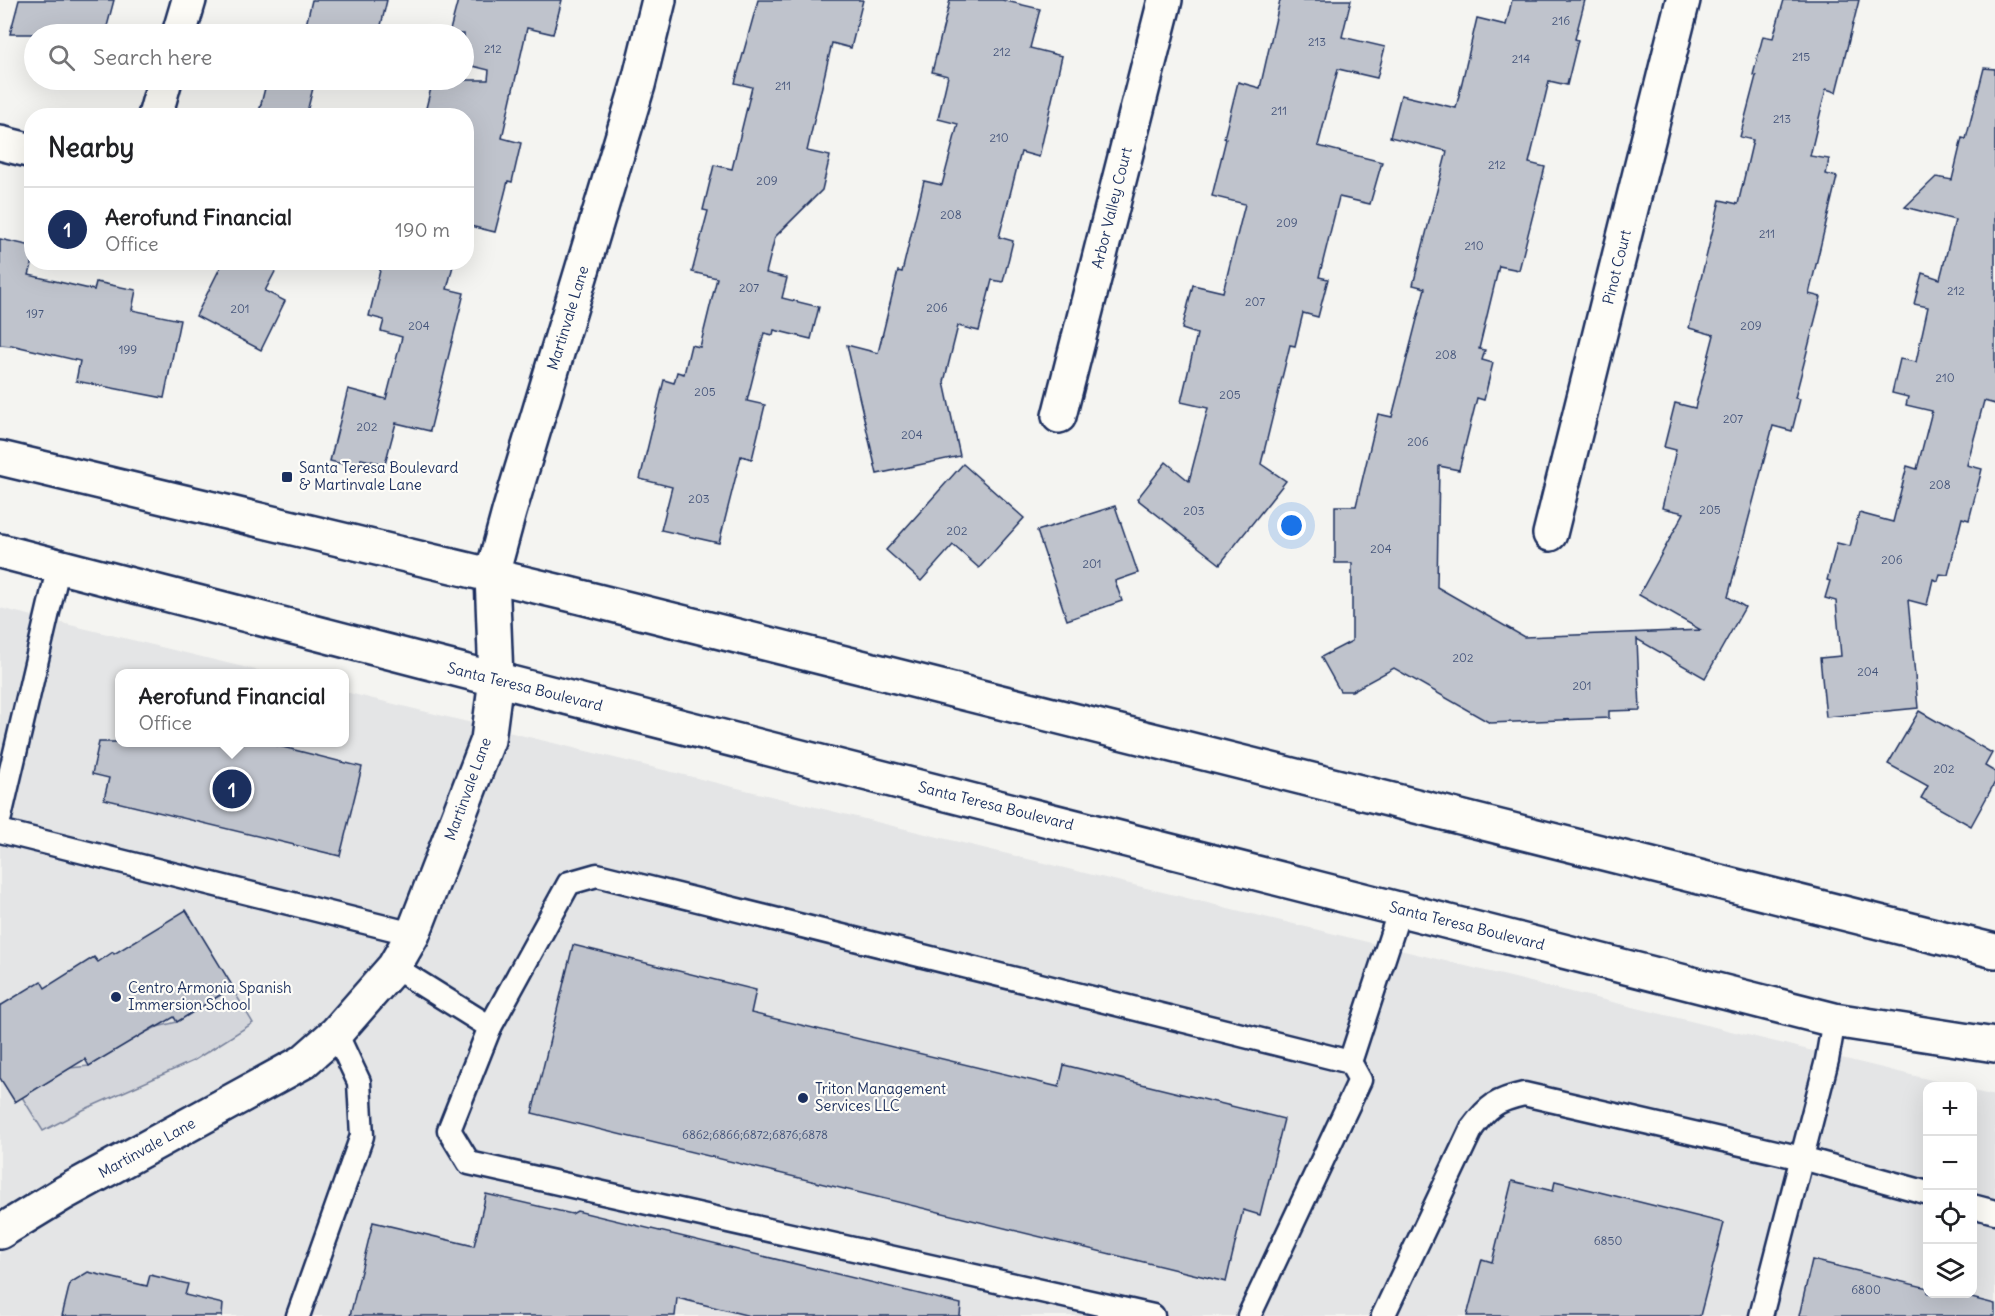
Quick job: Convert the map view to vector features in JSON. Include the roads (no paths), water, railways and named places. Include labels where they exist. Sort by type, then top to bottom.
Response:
[{"type":"main road","points":[[182,24],[189,0]]},
{"type":"main road","name":"Martinvale Lane","points":[[0,1232],[64,1193],[303,1062],[336,1033],[394,967],[413,934],[488,740],[496,679],[492,574],[638,86],[659,0]]},
{"type":"main road","name":"Arbor Valley Court","points":[[1059,416],[1165,0]]},
{"type":"main road","name":"Pinot Court","points":[[1550,534],[1683,0]]},
{"type":"main road","points":[[157,108],[162,90]]},
{"type":"main road","points":[[0,143],[24,149]]},
{"type":"main road","points":[[0,458],[492,574],[1995,951]]},
{"type":"main road","name":"Santa Teresa Boulevard","points":[[0,551],[1834,1020],[1995,1045]]},
{"type":"lane","points":[[0,817],[60,565]]},
{"type":"lane","points":[[0,831],[413,934]]},
{"type":"lane","points":[[1153,1316],[468,1163],[448,1130],[490,1027],[569,883],[597,875],[1350,1062],[1360,1080],[1249,1316]]},
{"type":"lane","points":[[1350,1062],[1400,909]]},
{"type":"lane","points":[[394,967],[490,1027]]},
{"type":"lane","points":[[1761,1316],[1827,1060],[1834,1020]]},
{"type":"lane","points":[[298,1316],[362,1136],[359,1082],[336,1033]]},
{"type":"lane","points":[[1383,1316],[1472,1128],[1485,1111],[1502,1099],[1524,1094],[1802,1158],[1923,1192]]},
{"type":"lane","points":[[1977,1207],[1995,1212]]},
{"type":"place","name":"Santa Teresa Boulevard & Martinvale Lane","points":[[287,477]]},
{"type":"place","name":"Aerofund Financial","points":[[232,789]]},
{"type":"place","name":"Centro Armonia Spanish Immersion School","points":[[116,997]]},
{"type":"place","name":"Triton Management Services LLC","points":[[803,1098]]}]
